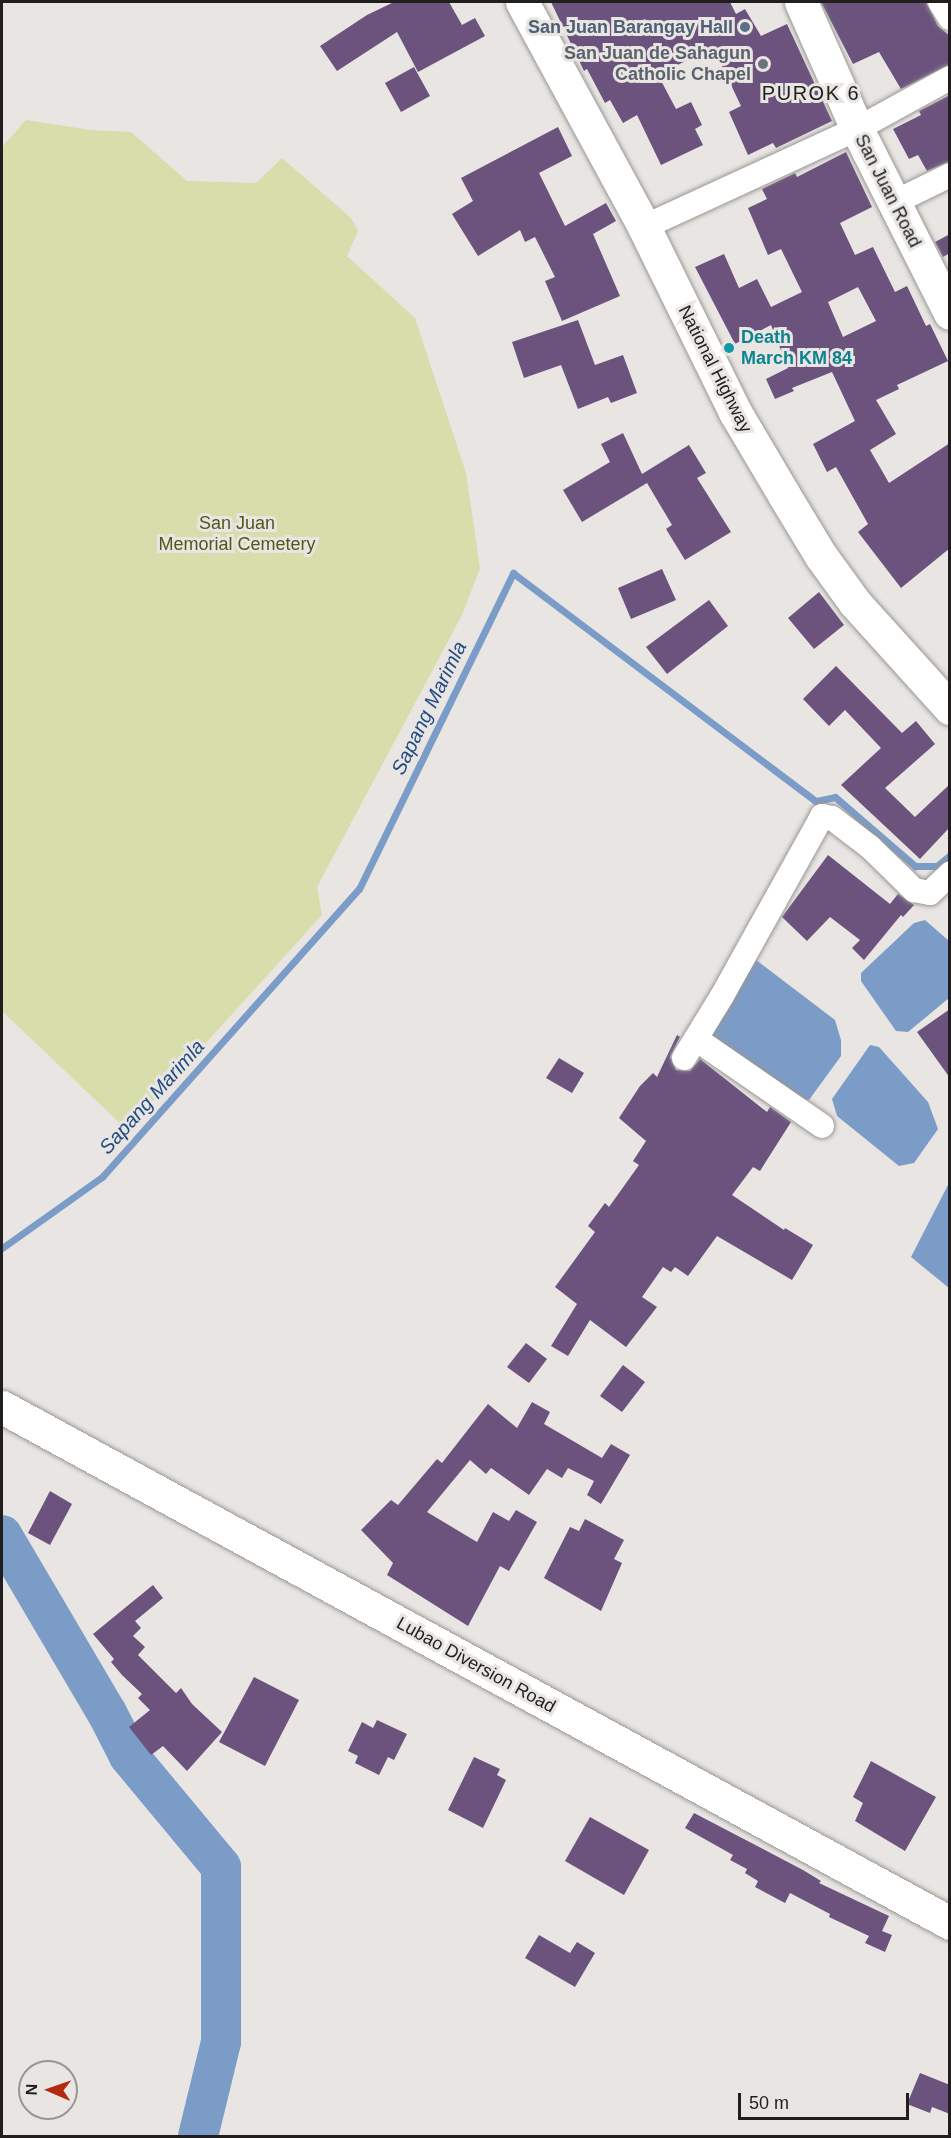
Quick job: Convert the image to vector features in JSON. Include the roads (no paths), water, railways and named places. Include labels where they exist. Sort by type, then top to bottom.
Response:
[{"type":"street","name":"National Highway","points":[[522,2],[644,227],[735,412],[821,556],[855,603],[950,708]]},
{"type":"street","name":"San Juan Road","points":[[801,2],[857,129],[950,313]]},
{"type":"street","points":[[940,2],[950,18]]},
{"type":"street","points":[[644,227],[857,129],[950,78]]},
{"type":"street","points":[[895,202],[950,175]]},
{"type":"street","points":[[822,1126],[690,1048],[822,816],[832,818],[870,847],[914,890],[930,893],[950,874]]},
{"type":"street","name":"Lubao Diversion Road","points":[[2,1407],[950,1923]]},
{"type":"water","points":[[925,920],[949,941],[949,998],[908,1032],[896,1031],[861,981],[861,973],[914,923]]},
{"type":"water","points":[[756,960],[835,1020],[841,1040],[841,1056],[809,1100],[799,1099],[713,1041],[712,1033]]},
{"type":"water","points":[[870,1045],[879,1047],[928,1102],[938,1129],[914,1163],[899,1166],[837,1116],[832,1099]]},
{"type":"water","points":[[949,1183],[949,1288],[911,1257]]},
{"type":"waterway","name":"Sapang Marimla","points":[[2,1248],[102,1177],[359,889],[513,573],[816,801],[835,797],[915,866],[937,866],[950,855]]},
{"type":"waterway","points":[[2,1535],[107,1713],[129,1756],[221,1867],[221,2042],[198,2136]]},
{"type":"place","name":"San Juan Barangay Hall","points":[[745,27]]},
{"type":"place","name":"San Juan de Sahagun Catholic Chapel","points":[[763,64]]},
{"type":"place","name":"Death March KM 84","points":[[729,348]]},
{"type":"district","name":"PUROK 6","points":[[811,93]]},
{"type":"park label","name":"San Juan Memorial Cemetery","points":[[237,534]]}]
